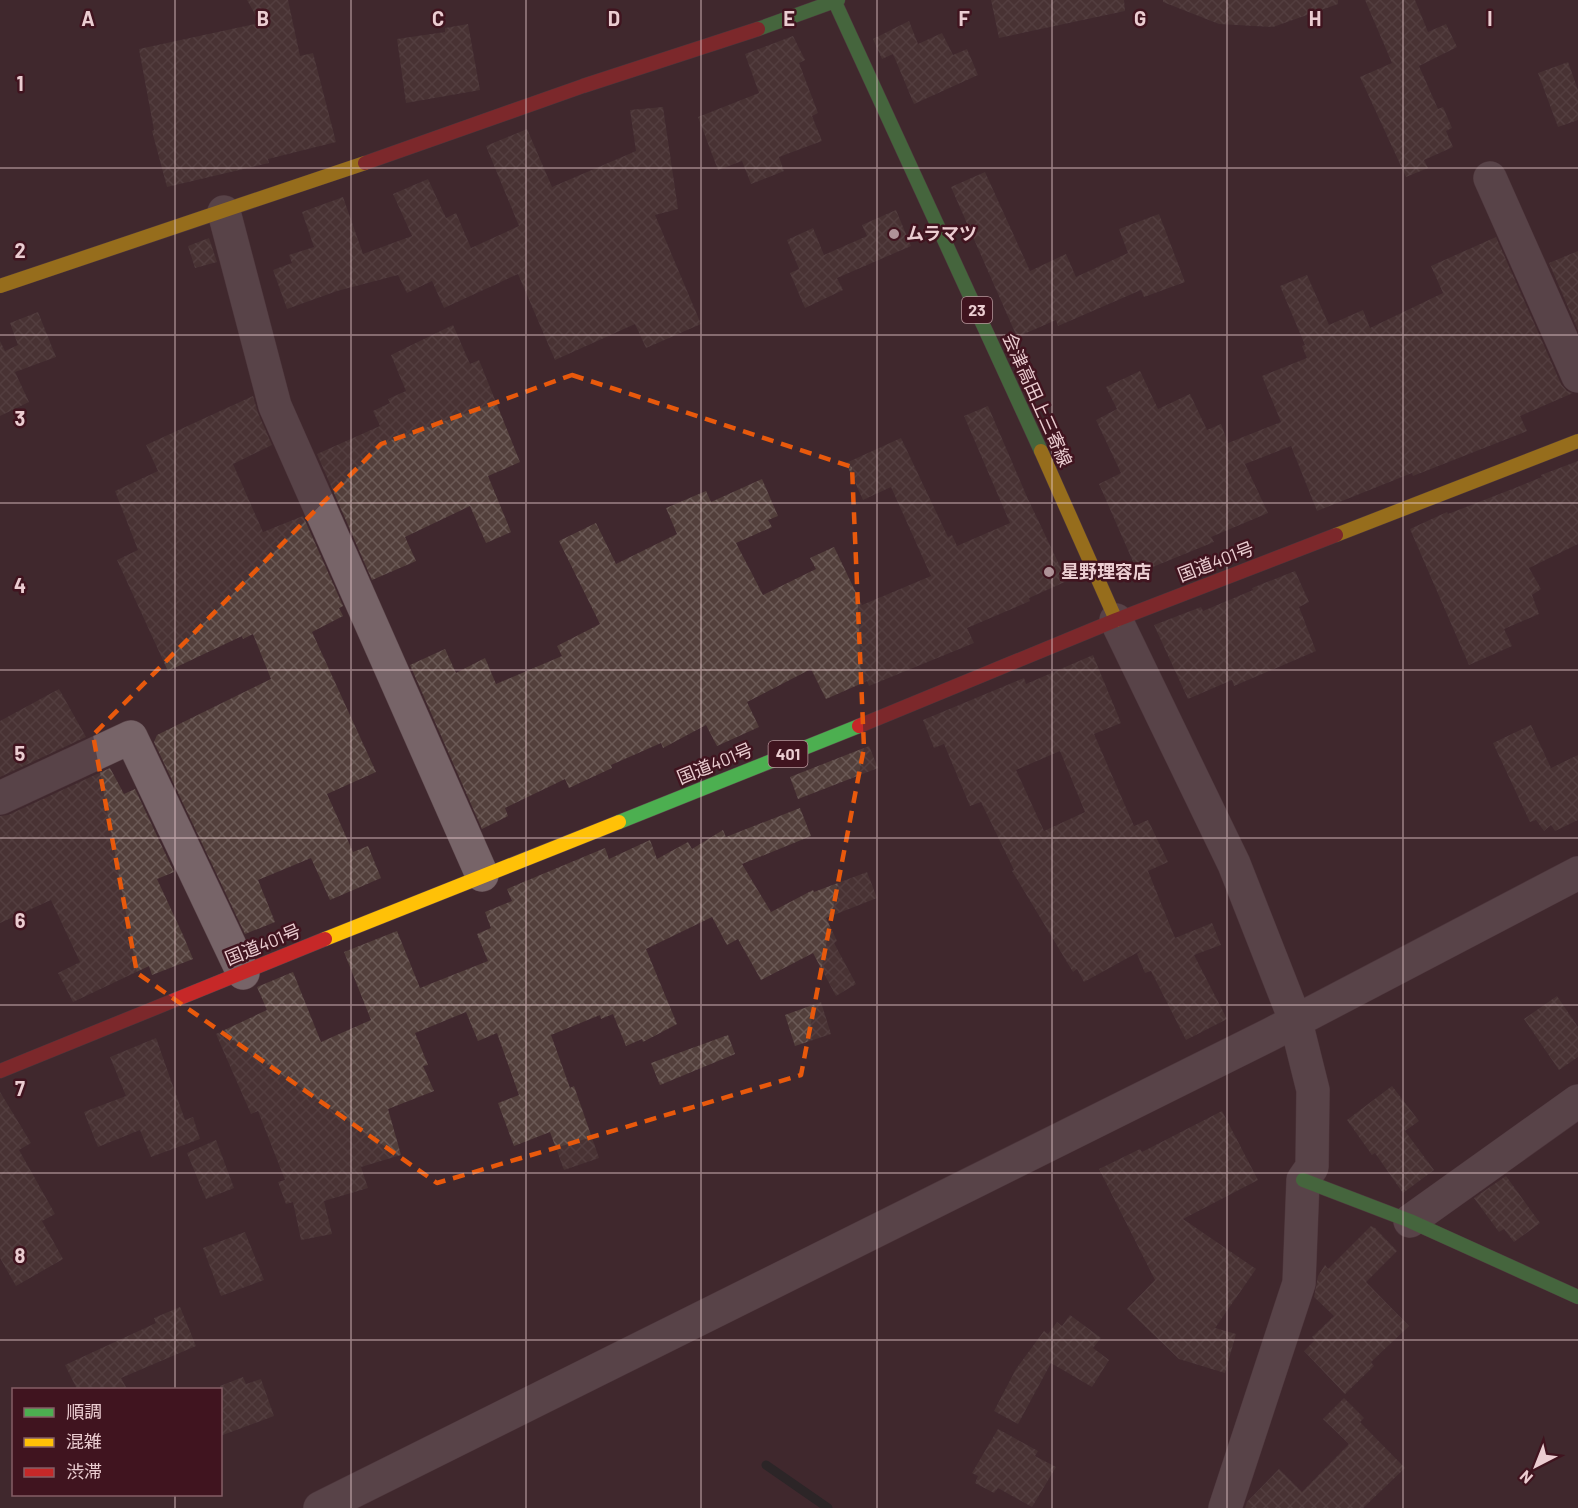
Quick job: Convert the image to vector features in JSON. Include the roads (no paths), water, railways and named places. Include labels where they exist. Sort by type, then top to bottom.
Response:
[{"type":"main road","points":[[0,286],[224,212],[583,86],[760,28],[835,0]]},
{"type":"main road","name":"会津高田上三寄線","points":[[835,0],[1002,364],[1116,620]]},
{"type":"main road","name":"国道401号","points":[[0,1071],[482,875],[846,732],[1116,620],[1578,441]]},
{"type":"main road","points":[[1303,1180],[1410,1221],[1578,1297]]},
{"type":"street","points":[[1490,178],[1578,376]]},
{"type":"street","points":[[224,212],[275,406],[482,875]]},
{"type":"street","points":[[1116,620],[1234,864],[1296,1022],[1313,1090],[1312,1167],[1303,1180],[1299,1283],[1225,1508]]},
{"type":"street","points":[[0,798],[131,737],[243,973]]},
{"type":"street","points":[[320,1508],[1296,1022],[1578,873]]},
{"type":"street","points":[[1410,1221],[1578,1101]]},
{"type":"waterway","points":[[766,1465],[828,1508]]},
{"type":"place","name":"ムラマツ","points":[[894,234]]},
{"type":"place","name":"星野理容店","points":[[1049,572]]}]
